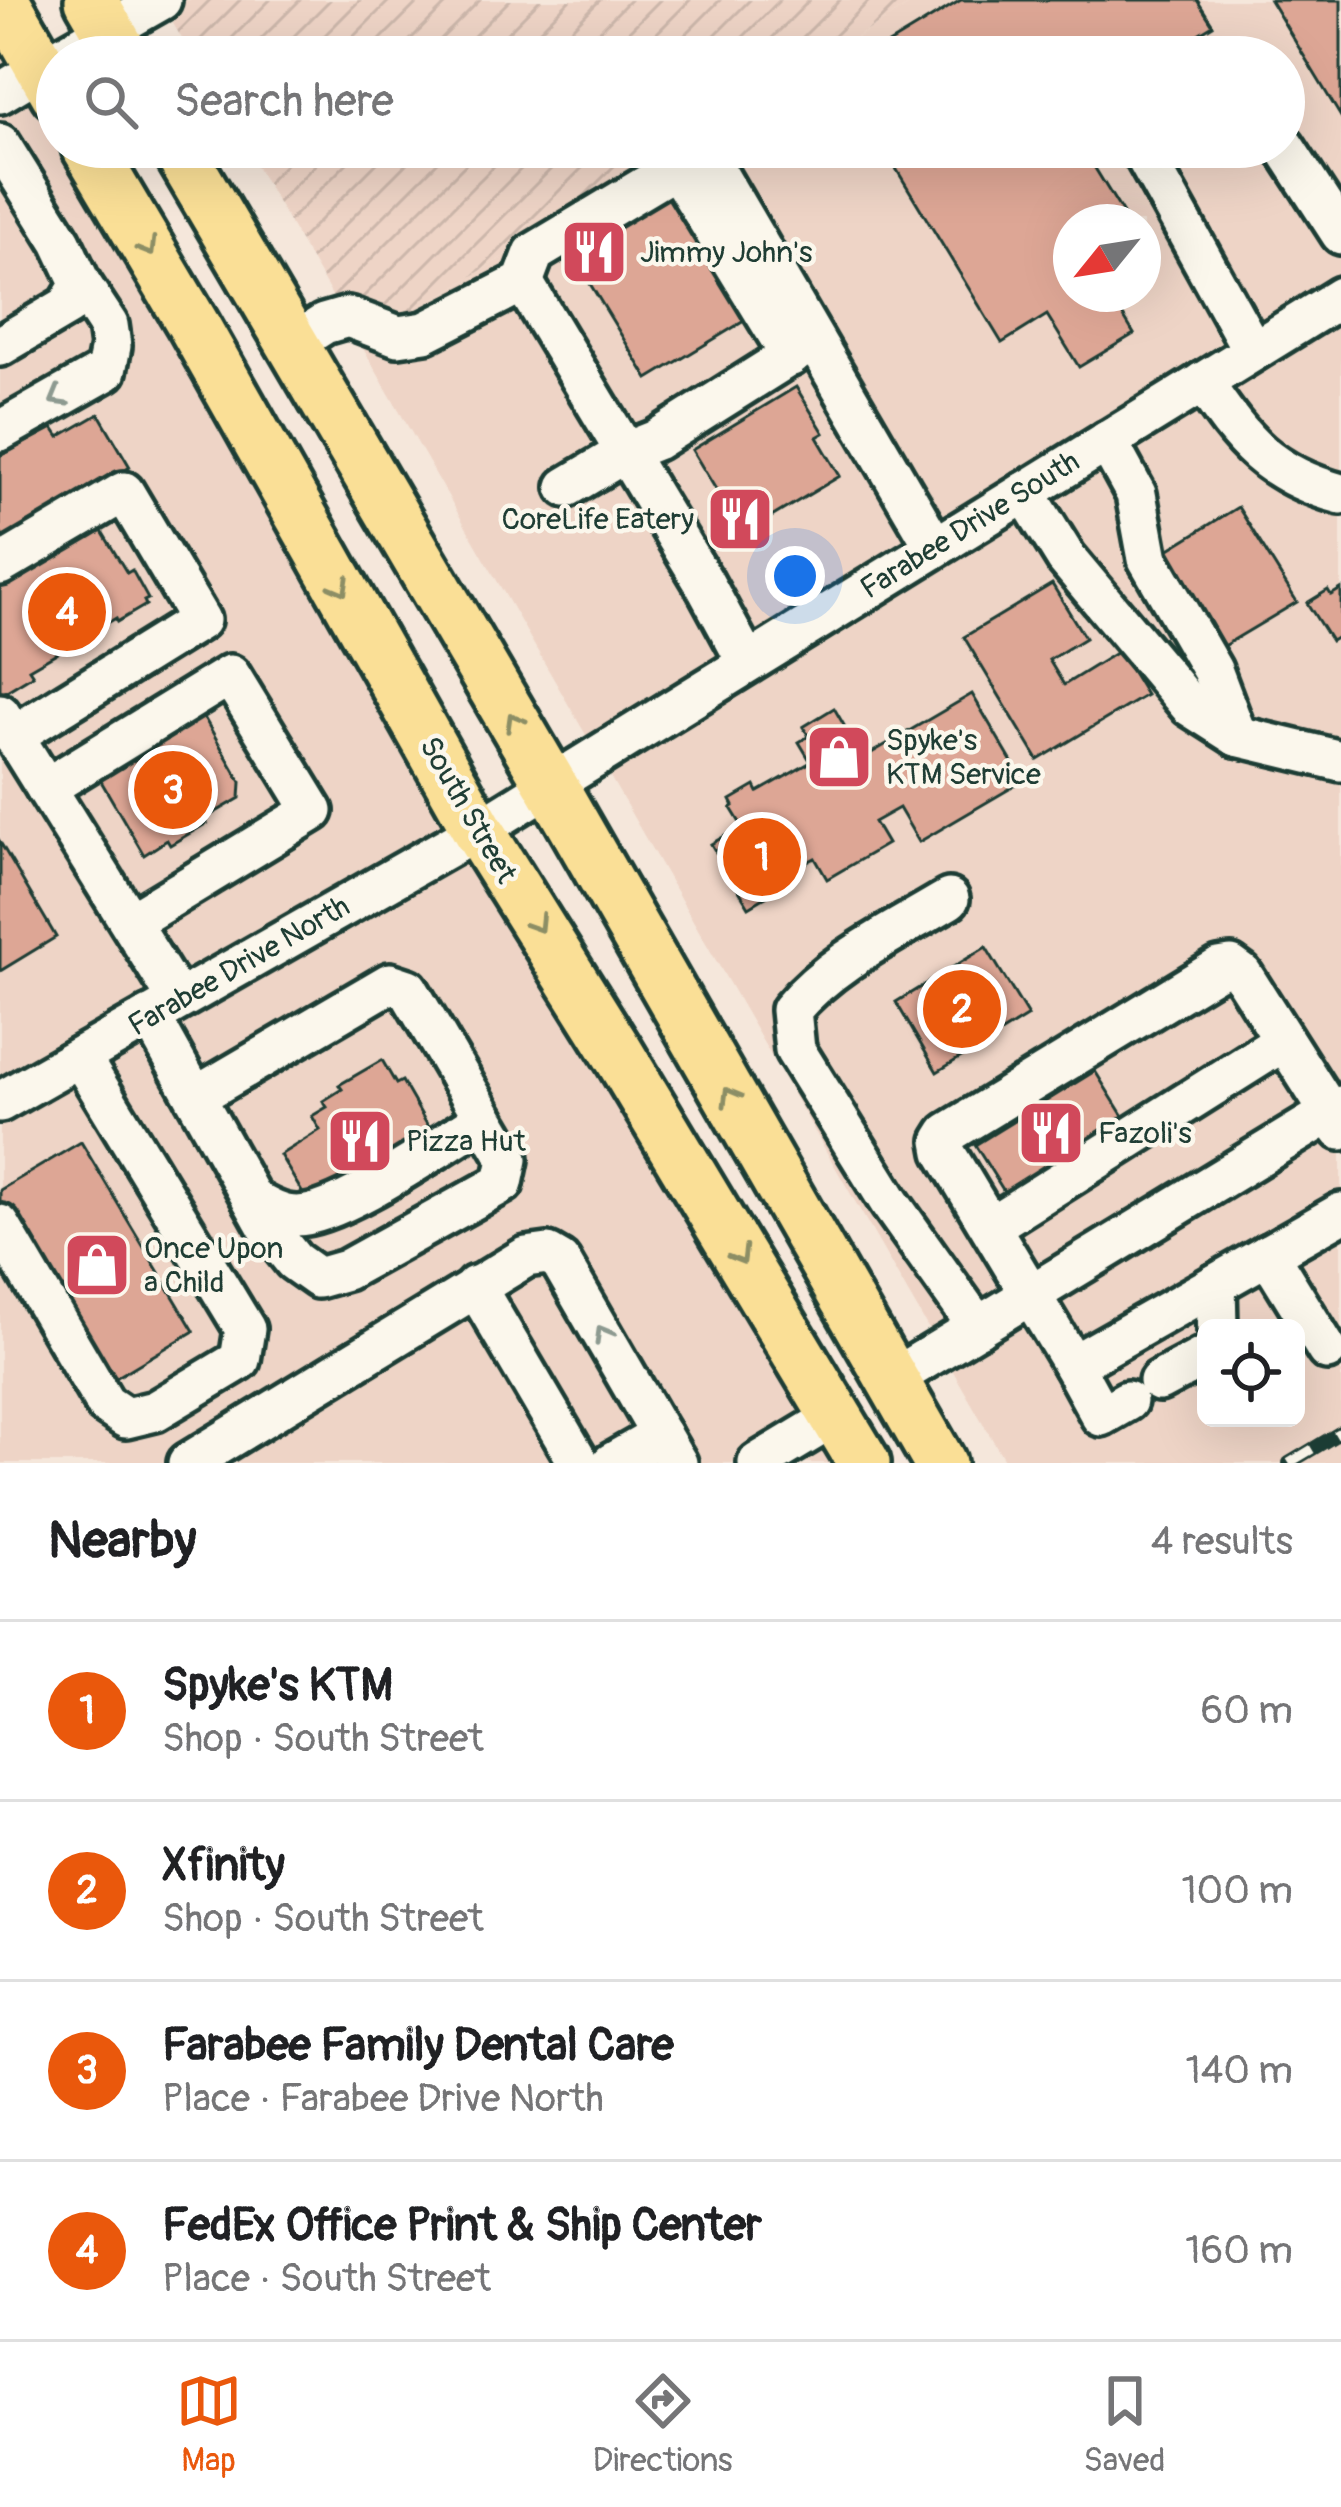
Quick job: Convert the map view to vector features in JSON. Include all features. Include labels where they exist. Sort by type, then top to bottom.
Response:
[{"type":"main road","points":[[3,0],[36,61]]},
{"type":"main road","name":"South Street","points":[[100,168],[478,830],[864,1463]]},
{"type":"main road","points":[[189,168],[940,1463]]},
{"type":"main road","points":[[836,1416],[892,1379]]},
{"type":"street","points":[[108,29],[161,0]]},
{"type":"street","points":[[0,144],[108,325],[111,346],[106,371],[0,431]]},
{"type":"street","points":[[293,344],[348,317],[398,336],[425,332],[523,282],[534,253],[674,168]]},
{"type":"street","points":[[677,168],[889,467],[934,547]]},
{"type":"street","points":[[1152,168],[1253,351]]},
{"type":"street","points":[[1298,168],[1341,235]]},
{"type":"street","points":[[523,282],[747,662]]},
{"type":"street","points":[[0,346],[68,306],[81,284]]},
{"type":"street","name":"Farabee Drive South","points":[[478,830],[1341,297]]},
{"type":"street","points":[[567,487],[656,440],[803,348]]},
{"type":"street","points":[[1203,382],[1254,451],[1294,477],[1341,494]]},
{"type":"street","points":[[1107,441],[1136,494],[1148,559],[1212,670],[1237,736]]},
{"type":"street","points":[[0,565],[124,492],[200,620],[6,725],[130,922],[195,1097],[270,1231],[294,1261],[318,1278],[346,1270],[502,1183],[508,1160],[408,989],[390,982],[195,1097]]},
{"type":"street","points":[[1024,492],[1066,558],[1190,706],[1237,736],[1341,761]]},
{"type":"street","points":[[46,788],[230,675],[313,811],[130,922]]},
{"type":"street","name":"Farabee Drive North","points":[[0,1102],[478,830]]},
{"type":"street","points":[[949,899],[843,963],[791,1010],[795,1050],[890,1203],[977,1328]]},
{"type":"street","points":[[892,1379],[1032,1294],[1337,1116],[1242,974],[1231,965],[948,1133],[944,1141],[945,1152],[1032,1294],[1101,1416],[1197,1361]]},
{"type":"street","points":[[991,1226],[1284,1041]]},
{"type":"street","points":[[0,1225],[106,1403],[126,1418],[155,1411],[240,1360],[244,1329],[80,1057]]},
{"type":"street","points":[[253,1200],[274,1212],[316,1213],[347,1201],[484,1119]]},
{"type":"street","points":[[1073,1365],[1341,1213]]},
{"type":"street","points":[[188,1463],[475,1286],[526,1257],[548,1254],[560,1261],[669,1449],[612,1463]]},
{"type":"street","points":[[1268,1254],[1327,1349]]},
{"type":"street","points":[[1216,1284],[1217,1319]]},
{"type":"street","points":[[475,1286],[579,1463]]},
{"type":"street","points":[[758,1463],[836,1416]]},
{"type":"shaded area","points":[[159,0],[917,0],[859,36],[180,36]]},
{"type":"shaded area","points":[[917,0],[1341,0],[1341,1463],[1006,1463],[361,345],[646,168],[1305,168],[1305,36],[859,36]]},
{"type":"shaded area","points":[[0,23],[36,84],[36,168],[85,168],[844,1463],[0,1463]]},
{"type":"shaded area","points":[[257,168],[646,168],[361,345]]},
{"type":"building","points":[[961,0],[1197,0],[1213,25],[1195,36],[902,36]]},
{"type":"building","points":[[1270,0],[1341,0],[1341,117],[1305,58],[1305,36],[1292,36]]},
{"type":"building","points":[[896,168],[1095,168],[1117,204],[1053,204],[1053,312],[1121,312],[1134,334],[1079,367],[1047,315],[1002,343]]},
{"type":"building","points":[[663,187],[744,321],[648,379],[567,246]]},
{"type":"building","points":[[796,387],[824,433],[817,437],[840,476],[743,534],[692,450]]},
{"type":"building","points":[[99,414],[130,467],[5,541],[0,532],[0,456],[53,428],[59,437]]},
{"type":"building","points":[[1238,507],[1297,602],[1220,648],[1163,553]]},
{"type":"building","points":[[94,518],[127,573],[132,570],[148,599],[146,605],[84,637],[81,632],[29,669],[33,675],[0,695],[0,574]]},
{"type":"building","points":[[1052,584],[1085,638],[1049,660],[1064,685],[1119,651],[1146,695],[1038,760],[964,637]]},
{"type":"building","points":[[1341,589],[1341,635],[1331,641],[1307,603],[1328,590],[1331,595]]},
{"type":"building","points":[[972,694],[1023,781],[919,842],[899,808],[874,822],[887,844],[827,879],[815,858],[791,871],[796,879],[749,907],[711,844],[742,826],[731,800],[755,786],[758,792],[811,762],[799,742],[809,736],[803,727],[834,708],[863,758]]},
{"type":"building","points":[[202,714],[241,782],[240,798],[170,845],[167,840],[144,855],[98,776]]},
{"type":"building","points":[[0,842],[56,937],[0,971]]},
{"type":"building","points":[[986,947],[1028,1016],[937,1072],[896,1002]]},
{"type":"building","name":"Pizza Hut","points":[[382,1060],[396,1084],[402,1081],[432,1133],[309,1204],[280,1155],[320,1130],[312,1116],[327,1107],[323,1101],[342,1089],[339,1085]]},
{"type":"building","name":"Fazoli's","points":[[1095,1071],[1126,1121],[1007,1196],[975,1145]]},
{"type":"building","name":"Once Upon a Child","points":[[81,1142],[194,1331],[109,1382],[0,1200],[0,1190]]},
{"type":"railway","points":[[1289,1463],[1341,1432]]},
{"type":"place","name":"Jimmy John's","points":[[594,252]]},
{"type":"place","name":"CoreLife Eatery","points":[[740,519]]},
{"type":"place","name":"FedEx Office Print & Ship Center","points":[[67,612]]},
{"type":"place","name":"Spyke's KTM Service","points":[[839,757]]},
{"type":"place","name":"Farabee Family Dental Care","points":[[173,790]]},
{"type":"place","name":"Spyke's KTM","points":[[762,857]]},
{"type":"place","name":"Xfinity","points":[[962,1009]]},
{"type":"place","name":"Fazoli's","points":[[1051,1133]]},
{"type":"place","name":"Pizza Hut","points":[[360,1141]]},
{"type":"place","name":"Once Upon a Child","points":[[97,1265]]}]
